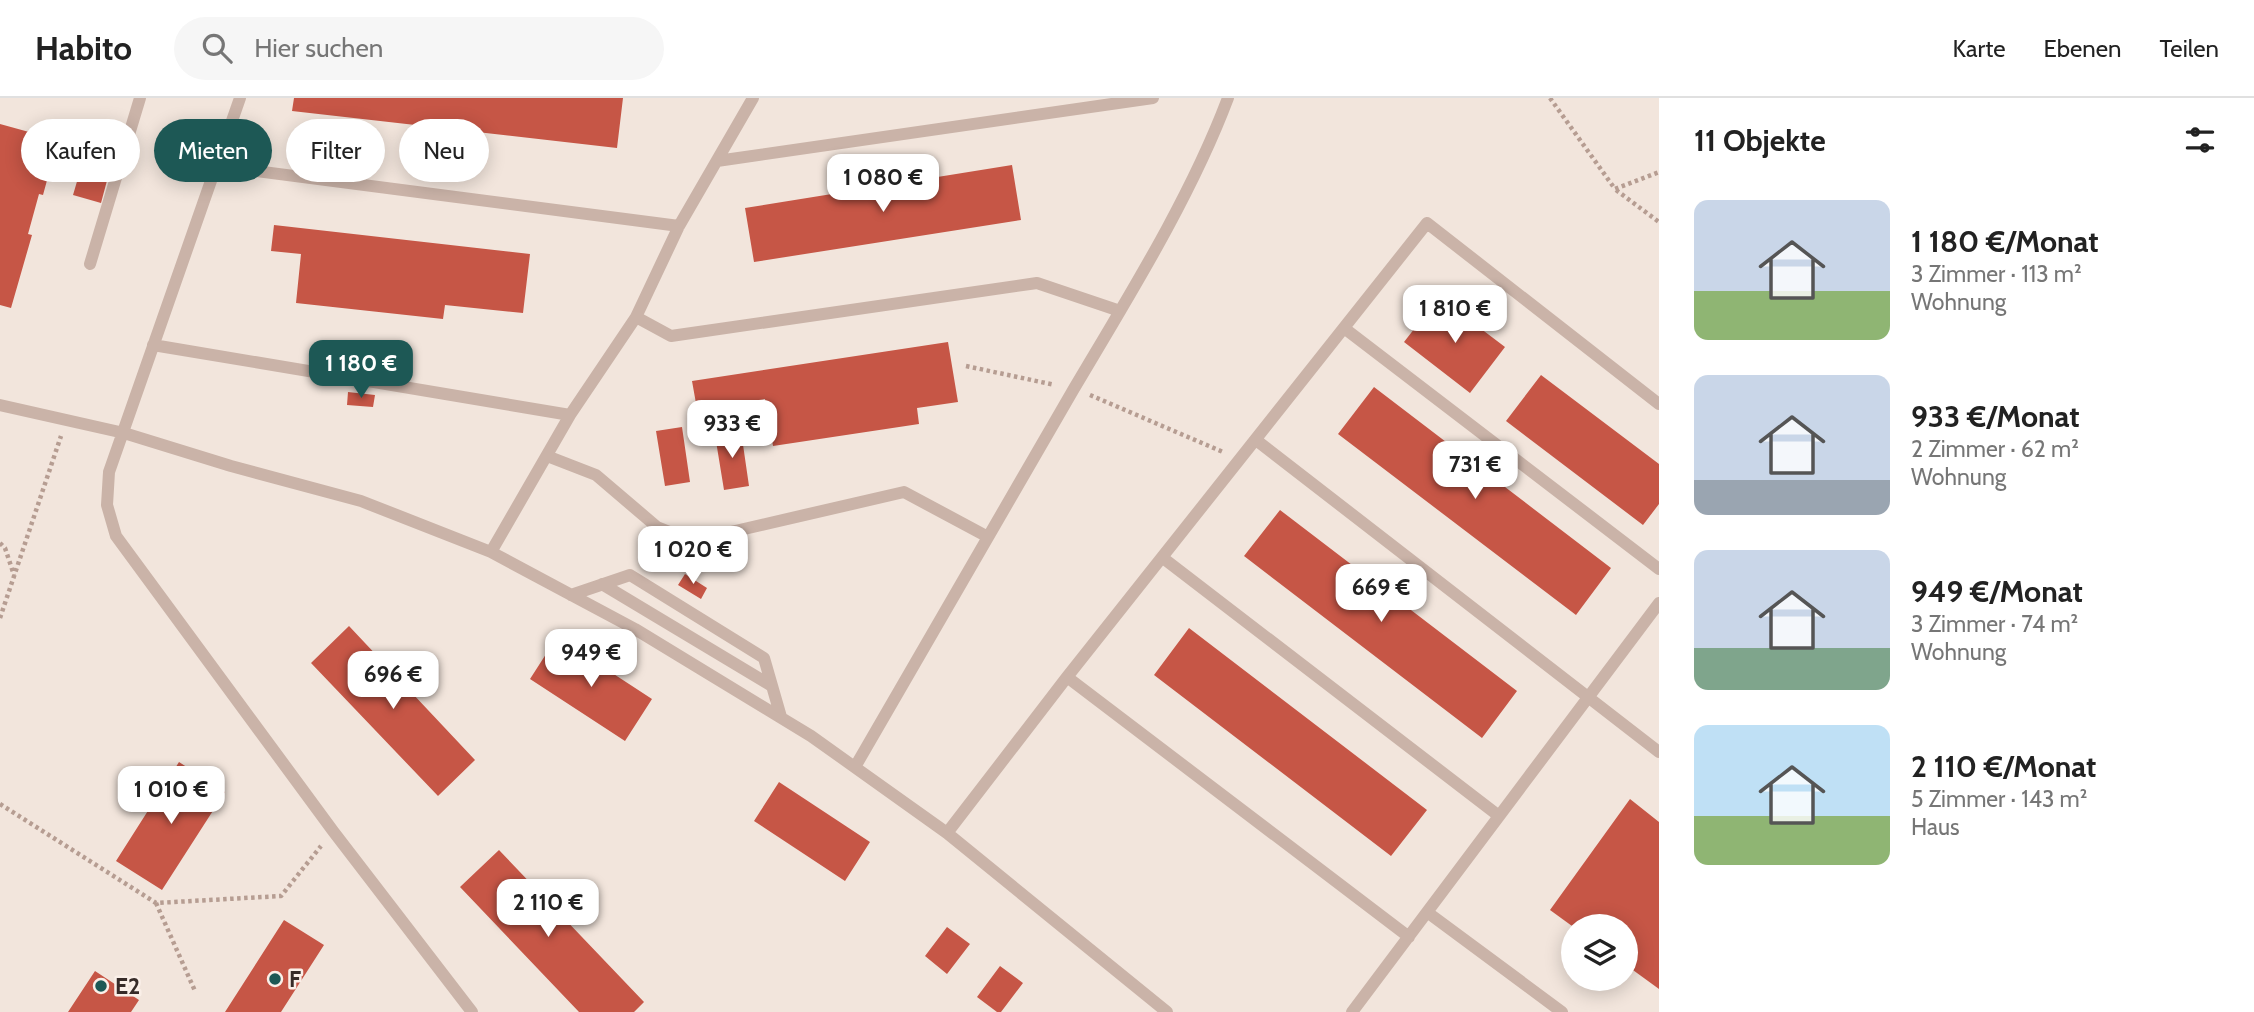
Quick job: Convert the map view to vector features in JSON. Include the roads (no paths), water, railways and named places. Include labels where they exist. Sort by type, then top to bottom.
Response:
[{"type":"lane","points":[[90,264],[140,98]]},
{"type":"lane","points":[[233,119],[240,98]]},
{"type":"lane","points":[[491,552],[570,415],[636,317],[680,226],[753,98]]},
{"type":"lane","points":[[717,161],[1153,98]]},
{"type":"lane","points":[[855,767],[1120,311],[1173,215],[1228,98]]},
{"type":"lane","points":[[272,173],[680,226]]},
{"type":"lane","points":[[212,182],[109,472],[107,505],[116,536],[333,831],[472,1012]]},
{"type":"lane","points":[[947,834],[1067,677],[1427,223],[1659,404]]},
{"type":"lane","points":[[636,317],[671,336],[1037,283],[1120,311]]},
{"type":"lane","points":[[1344,328],[1659,569]]},
{"type":"lane","points":[[153,345],[570,415]]},
{"type":"lane","points":[[0,405],[124,433],[231,466],[362,501],[491,552],[635,629],[781,718],[855,767],[947,834],[1167,1012]]},
{"type":"lane","points":[[1256,440],[1659,752]]},
{"type":"lane","points":[[547,456],[596,475],[657,527],[692,541],[904,492],[988,537]]},
{"type":"lane","points":[[1163,558],[1499,816]]},
{"type":"lane","points":[[570,595],[630,575],[764,658],[781,718]]},
{"type":"lane","points":[[602,584],[772,687]]},
{"type":"lane","points":[[1352,1012],[1659,603]]},
{"type":"lane","points":[[1067,677],[1409,936]]},
{"type":"lane","points":[[1427,912],[1562,1012]]},
{"type":"place","name":"F","points":[[275,979]]},
{"type":"place","name":"E2","points":[[101,986]]}]
